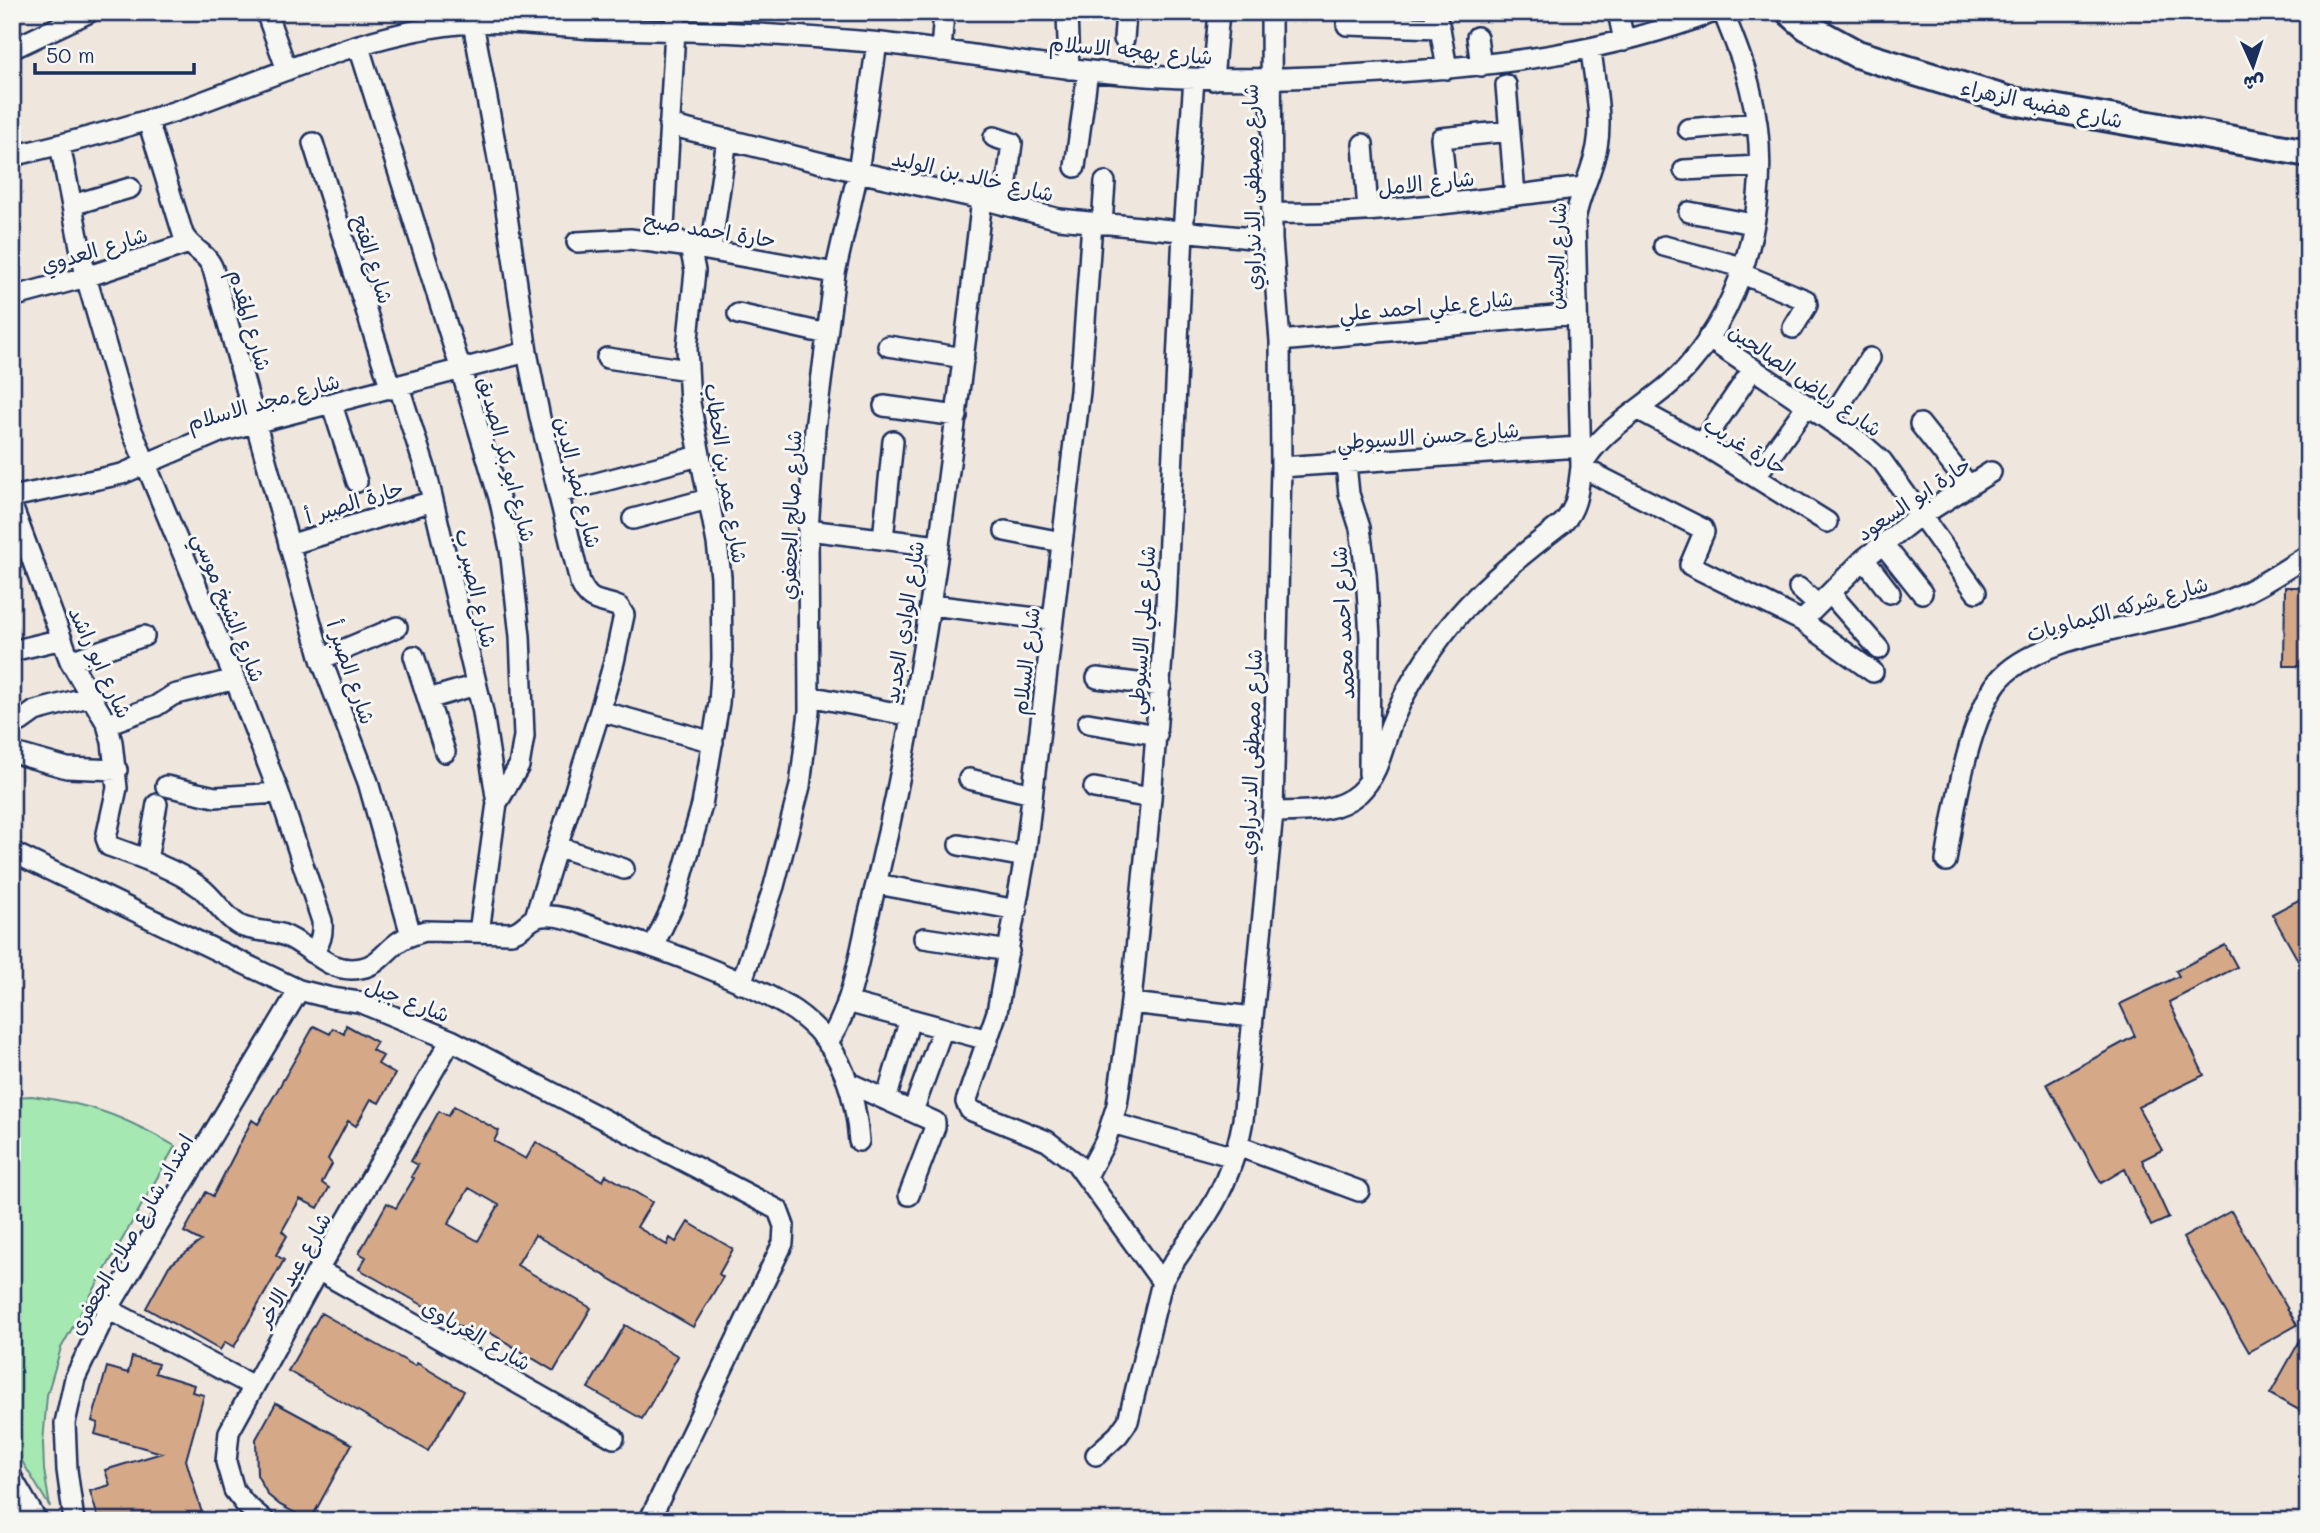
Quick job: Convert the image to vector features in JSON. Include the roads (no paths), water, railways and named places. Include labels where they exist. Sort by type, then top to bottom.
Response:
[{"type":"street","points":[[12,50],[90,12]]},
{"type":"street","points":[[266,12],[286,70]]},
{"type":"street","points":[[941,51],[944,12]]},
{"type":"street","points":[[1067,12],[1078,70],[1075,167]]},
{"type":"street","points":[[1125,39],[1126,12]]},
{"type":"street","name":"شارع علي الاسيوطي","points":[[1087,1176],[1105,1142],[1117,1105],[1131,1003],[1161,687],[1183,232],[1203,80],[1219,12]]},
{"type":"street","name":"شارع مصطفى الدندراوي","points":[[1096,1455],[1118,1435],[1128,1421],[1162,1282],[1208,1214],[1236,1151],[1243,1120],[1273,812],[1281,467],[1280,341],[1272,240],[1271,12]]},
{"type":"street","points":[[1618,12],[1624,41]]},
{"type":"street","name":"شارع بهجه الاسلام","points":[[12,156],[148,121],[432,20],[472,23],[675,21],[774,34],[877,43],[1078,70],[1203,80],[1271,80],[1481,66],[1591,50],[1714,12]]},
{"type":"street","points":[[1723,12],[1751,89],[1756,123],[1759,166],[1753,224],[1741,270],[1708,338],[1689,365],[1664,390],[1580,457],[1703,529],[1690,565],[1802,621],[1873,672]]},
{"type":"street","name":"شارع هضبه الزهراء","points":[[1790,12],[1806,26],[1857,54],[2007,100],[2308,153]]},
{"type":"street","points":[[1347,25],[1369,19],[1437,20],[1447,69]]},
{"type":"street","points":[[675,21],[664,227],[666,233],[690,247]]},
{"type":"street","name":"شارع نصر الدين","points":[[472,23],[500,175],[527,352],[540,418],[583,591],[598,602],[619,607],[624,615],[600,711],[535,917]]},
{"type":"street","points":[[1477,37],[1481,66]]},
{"type":"street","name":"شارع صالح الجعفري","points":[[741,984],[774,886],[800,786],[810,696],[808,530],[815,429],[835,273],[859,172],[877,43]]},
{"type":"street","name":"شارع ابو بكر الصديق","points":[[359,47],[461,370],[500,501],[510,549],[520,636],[524,711],[522,753],[513,779],[497,803],[479,932]]},
{"type":"street","name":"شارع الجيش","points":[[1368,782],[1409,685],[1460,611],[1492,579],[1573,513],[1577,499],[1580,457],[1575,220],[1595,154],[1599,126],[1591,50]]},
{"type":"street","points":[[1506,85],[1515,195]]},
{"type":"street","name":"شارع المقدم","points":[[148,121],[183,234],[189,243],[209,259],[257,422]]},
{"type":"street","points":[[1688,129],[1756,123]]},
{"type":"street","name":"شارع خالد بن الوليد","points":[[669,125],[1059,219],[1272,240]]},
{"type":"street","points":[[1448,203],[1441,138],[1510,131]]},
{"type":"street","points":[[994,137],[1012,143],[1004,205]]},
{"type":"street","points":[[711,250],[727,139]]},
{"type":"street","name":"شارع الفتح","points":[[313,143],[395,388]]},
{"type":"street","points":[[1363,144],[1368,211]]},
{"type":"street","name":"شارع الشيخ موسي","points":[[60,145],[86,277],[128,421],[235,679],[279,793],[322,921],[323,933],[312,953]]},
{"type":"street","points":[[1684,170],[1759,166]]},
{"type":"street","name":"شارع السلام","points":[[1087,1176],[1076,1163],[1047,1141],[970,1110],[965,1102],[997,1012],[1017,910],[1080,391],[1097,223],[1105,182]]},
{"type":"street","name":"شارع الامل","points":[[1272,212],[1311,214],[1368,211],[1583,187]]},
{"type":"street","points":[[72,205],[130,188]]},
{"type":"street","name":"شارع الوادي الجديد","points":[[827,1043],[840,1025],[847,1002],[877,884],[911,716],[931,605],[957,416],[982,199]]},
{"type":"street","points":[[1689,212],[1753,224]]},
{"type":"street","name":"حارة احمد صبح","points":[[578,242],[630,239],[711,250],[835,273]]},
{"type":"street","name":"شارع العدوي","points":[[12,297],[86,277],[189,243]]},
{"type":"street","points":[[1664,246],[1741,270],[1809,302],[1793,328]]},
{"type":"street","name":"شارع عمر بن الخطاب","points":[[653,947],[680,886],[702,805],[720,692],[721,577],[690,403],[687,348],[695,271],[690,247]]},
{"type":"street","points":[[738,314],[827,334]]},
{"type":"street","name":"شارع علي احمد علي","points":[[1280,341],[1576,314]]},
{"type":"street","name":"شارع رياض الصالحين","points":[[1708,338],[1830,420],[1882,461],[1976,592]]},
{"type":"street","points":[[888,346],[964,358]]},
{"type":"street","name":"شارع مجد الاسلام","points":[[12,497],[122,474],[220,432],[527,352]]},
{"type":"street","points":[[607,358],[688,370]]},
{"type":"street","points":[[1830,420],[1870,358]]},
{"type":"street","points":[[1702,444],[1753,369]]},
{"type":"street","name":"شارع الصبر ب","points":[[395,388],[433,501],[489,741],[497,803]]},
{"type":"street","points":[[331,405],[357,482]]},
{"type":"street","points":[[1756,476],[1807,405]]},
{"type":"street","points":[[884,406],[957,416]]},
{"type":"street","name":"حارة غريب","points":[[1639,410],[1756,476],[1827,522]]},
{"type":"street","name":"شارع الصبر أ","points":[[257,422],[321,659],[368,782],[411,935]]},
{"type":"street","points":[[1920,424],[1969,486]]},
{"type":"street","points":[[883,539],[893,441]]},
{"type":"street","points":[[559,493],[699,456]]},
{"type":"street","name":"شارع حسن الاسيوطي","points":[[1281,467],[1580,457]]},
{"type":"street","name":"شارع احمد محمد","points":[[1346,464],[1347,488],[1359,519],[1366,573],[1370,637],[1368,782]]},
{"type":"street","name":"حارة ابو السعود","points":[[1802,621],[1864,559],[1883,544],[1921,516],[1991,472]]},
{"type":"street","points":[[633,519],[708,499]]},
{"type":"street","name":"حارة الصبر أ","points":[[289,545],[433,501]]},
{"type":"street","name":"شارع ابو راشد","points":[[12,506],[70,662],[107,724],[117,769],[117,788],[106,844],[147,860]]},
{"type":"street","points":[[808,530],[938,546]]},
{"type":"street","points":[[1005,531],[1062,542]]},
{"type":"street","points":[[1883,544],[1922,593]]},
{"type":"street","name":"شارع شركه الكيماويات","points":[[1946,861],[1954,813],[1978,718],[1995,685],[2022,659],[2057,645],[2210,607],[2251,589],[2308,555]]},
{"type":"street","points":[[1864,559],[1890,593]]},
{"type":"street","points":[[1798,588],[1824,599],[1880,649]]},
{"type":"street","points":[[931,605],[1052,620]]},
{"type":"street","points":[[321,659],[397,626]]},
{"type":"street","points":[[70,662],[144,636]]},
{"type":"street","points":[[12,651],[62,639]]},
{"type":"street","points":[[414,656],[445,752]]},
{"type":"street","points":[[1097,678],[1161,687]]},
{"type":"street","points":[[107,724],[156,706],[173,695],[235,679]]},
{"type":"street","points":[[428,699],[476,685]]},
{"type":"street","points":[[12,722],[20,721],[35,711],[92,696]]},
{"type":"street","points":[[810,696],[911,716]]},
{"type":"street","points":[[600,711],[713,742]]},
{"type":"street","points":[[1088,723],[1157,735]]},
{"type":"street","points":[[18,754],[67,768],[117,769]]},
{"type":"street","points":[[969,779],[1032,794]]},
{"type":"street","points":[[1273,812],[1317,811],[1333,807],[1347,802],[1368,782]]},
{"type":"street","points":[[1094,789],[1151,798]]},
{"type":"street","points":[[279,793],[215,797],[161,795],[147,860],[198,886],[215,900],[232,920],[242,926],[280,934],[294,940],[332,967],[348,970],[364,968],[378,961],[400,941],[425,931],[516,932],[535,917],[564,918],[653,947],[789,1007],[816,1029],[849,1083],[859,1141]]},
{"type":"street","points":[[959,845],[1025,857]]},
{"type":"street","points":[[559,847],[624,869]]},
{"type":"street","name":"شارع جبل","points":[[12,852],[299,990],[359,1002],[451,1040],[778,1210],[784,1226],[783,1243],[649,1521]]},
{"type":"street","points":[[877,884],[1017,910]]},
{"type":"street","points":[[924,938],[1009,951]]},
{"type":"street","name":"امتداد شارع صلاح الجعفرى","points":[[74,1521],[67,1469],[65,1423],[75,1378],[108,1309],[299,990]]},
{"type":"street","points":[[847,1002],[988,1040]]},
{"type":"street","points":[[1131,1003],[1253,1017]]},
{"type":"street","points":[[886,1100],[910,1018]]},
{"type":"street","points":[[913,1111],[943,1028]]},
{"type":"street","name":"شارع عبد الاخر","points":[[265,1521],[245,1504],[234,1490],[226,1462],[229,1432],[318,1270],[451,1040]]},
{"type":"street","points":[[849,1083],[934,1122],[935,1127],[909,1195]]},
{"type":"street","points":[[1112,1124],[1236,1151],[1359,1191]]},
{"type":"street","points":[[1087,1176],[1162,1282]]},
{"type":"street","name":"شارع الغرباوى","points":[[318,1270],[614,1438]]},
{"type":"street","points":[[108,1309],[253,1386]]},
{"type":"street","points":[[12,1478],[37,1521]]}]
